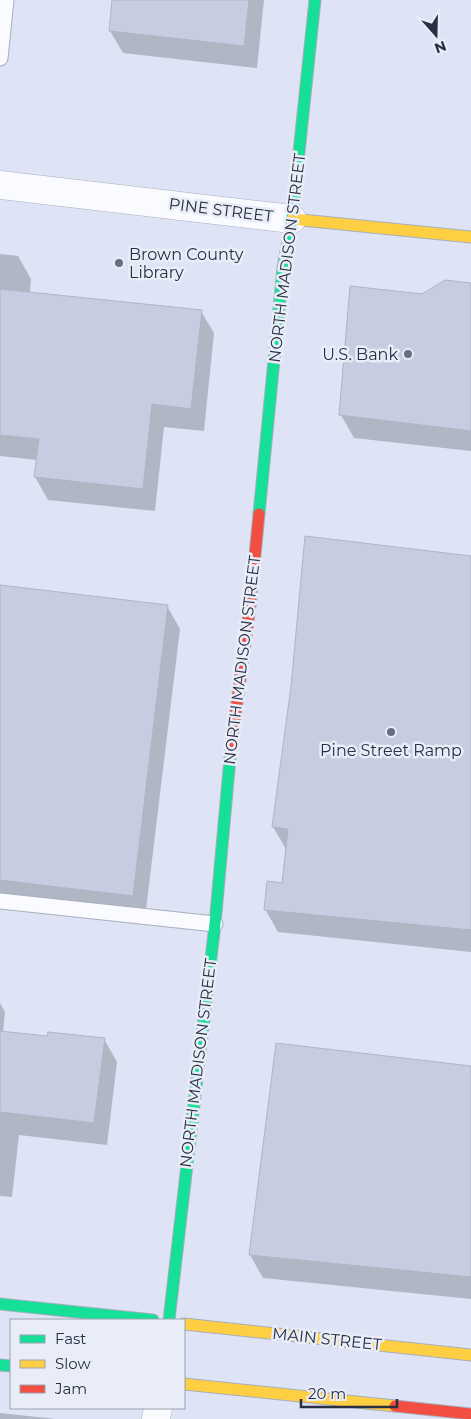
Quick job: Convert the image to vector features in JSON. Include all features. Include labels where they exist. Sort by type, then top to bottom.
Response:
[{"type":"main road","name":"NORTH MADISON STREET","points":[[169,1319],[215,924],[230,751],[250,606],[283,268],[292,218],[315,0]]},
{"type":"main road","name":"PINE STREET","points":[[292,218],[471,237]]},
{"type":"main road","points":[[0,1304],[143,1319]]},
{"type":"main road","name":"MAIN STREET","points":[[185,1324],[471,1355]]},
{"type":"main road","points":[[185,1384],[471,1414]]},
{"type":"street","name":"PINE STREET","points":[[0,185],[292,218]]},
{"type":"lane","points":[[0,58],[6,0]]},
{"type":"lane","points":[[0,901],[215,924]]},
{"type":"building","points":[[112,0],[249,0],[244,46],[109,31]]},
{"type":"building","name":"U.S. Bank","points":[[445,280],[471,283],[471,431],[339,415],[350,286],[422,294]]},
{"type":"building","points":[[0,289],[202,310],[191,409],[152,404],[143,489],[34,477],[39,439],[0,435]]},
{"type":"building","name":"Pine Street Ramp","points":[[305,536],[471,556],[471,930],[264,910],[267,881],[282,883],[288,829],[272,827],[291,686]]},
{"type":"building","points":[[0,585],[168,605],[133,896],[0,880]]},
{"type":"building","points":[[0,1031],[47,1036],[48,1032],[105,1038],[94,1123],[0,1112]]},
{"type":"building","points":[[276,1043],[471,1066],[471,1277],[249,1255]]},
{"type":"traffic: fast","points":[[259,514],[283,268],[292,219],[315,0]]},
{"type":"traffic: fast","points":[[169,1319],[215,924],[231,747]]},
{"type":"traffic: fast","points":[[0,1304],[143,1319]]},
{"type":"traffic: fast","points":[[0,1365],[10,1366]]},
{"type":"traffic: slow","points":[[292,219],[471,237]]},
{"type":"traffic: slow","points":[[185,1324],[471,1355]]},
{"type":"traffic: slow","points":[[185,1384],[395,1406]]},
{"type":"traffic: jam","points":[[231,747],[250,606],[259,514]]},
{"type":"traffic: jam","points":[[395,1406],[471,1414]]},
{"type":"place","name":"Brown County Library","points":[[119,263]]},
{"type":"place","name":"U.S. Bank","points":[[408,354]]},
{"type":"place","name":"Pine Street Ramp","points":[[391,732]]}]
